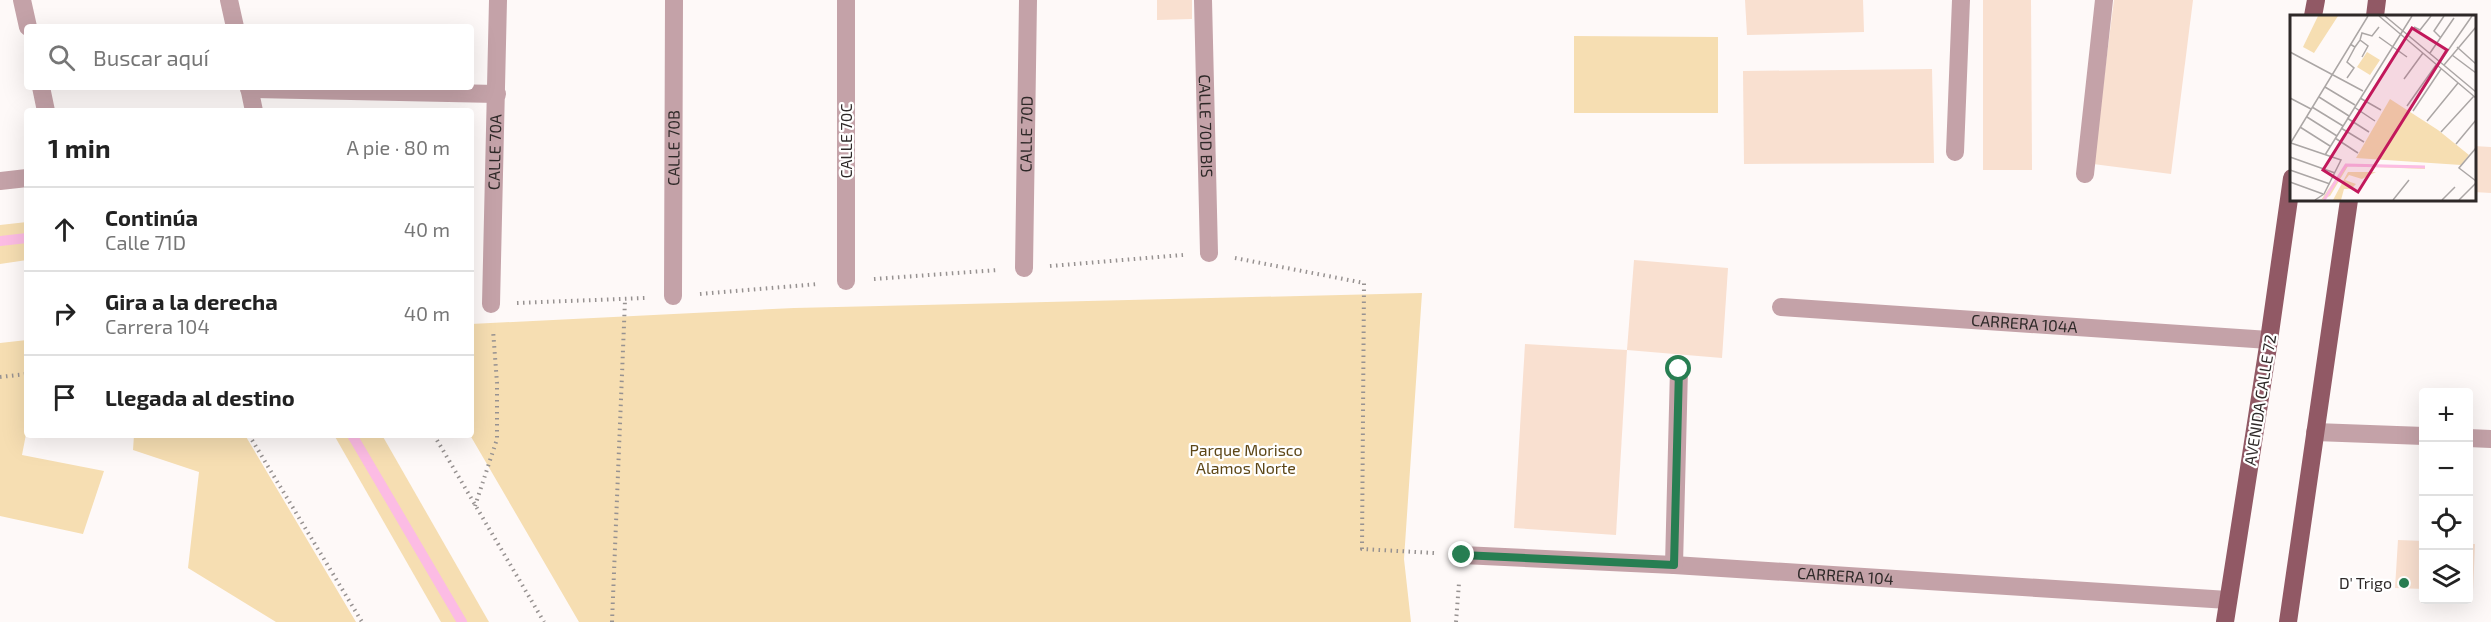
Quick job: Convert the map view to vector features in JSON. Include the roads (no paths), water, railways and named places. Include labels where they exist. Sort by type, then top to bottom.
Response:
[{"type":"main road","points":[[2313,15],[2316,0]]},
{"type":"main road","points":[[2375,15],[2377,0]]},
{"type":"main road","name":"AVENIDA CALLE 72","points":[[2225,622],[2270,340],[2290,193]]},
{"type":"main road","points":[[2288,622],[2349,201]]},
{"type":"street","points":[[22,0],[27,24]]},
{"type":"street","points":[[229,0],[234,24]]},
{"type":"street","name":"CALLE 70A","points":[[491,304],[498,0]]},
{"type":"street","name":"CALLE 70B","points":[[673,296],[674,0]]},
{"type":"street","name":"CALLE 70C","points":[[846,0],[846,281]]},
{"type":"street","name":"CALLE 70D","points":[[1024,268],[1028,0]]},
{"type":"street","name":"CALLE 70D BIS","points":[[1203,0],[1209,253]]},
{"type":"street","points":[[1955,152],[1960,0]]},
{"type":"street","points":[[2085,174],[2104,0]]},
{"type":"street","points":[[42,90],[45,108]]},
{"type":"street","points":[[249,90],[253,108]]},
{"type":"street","points":[[332,90],[497,94]]},
{"type":"street","points":[[0,181],[24,178]]},
{"type":"street","name":"CARRERA 104A","points":[[1781,307],[2270,340]]},
{"type":"street","points":[[1674,565],[1679,369]]},
{"type":"street","points":[[2315,432],[2419,436]]},
{"type":"street","points":[[2473,438],[2491,439]]},
{"type":"street","name":"CARRERA 104","points":[[1462,555],[1674,565],[2228,600]]},
{"type":"waterway","points":[[0,241],[24,238]]},
{"type":"waterway","points":[[354,438],[462,622]]},
{"type":"place","name":"D' Trigo","points":[[2404,583]]},
{"type":"park label","name":"Parque Morisco Alamos Norte","points":[[1246,459]]}]
